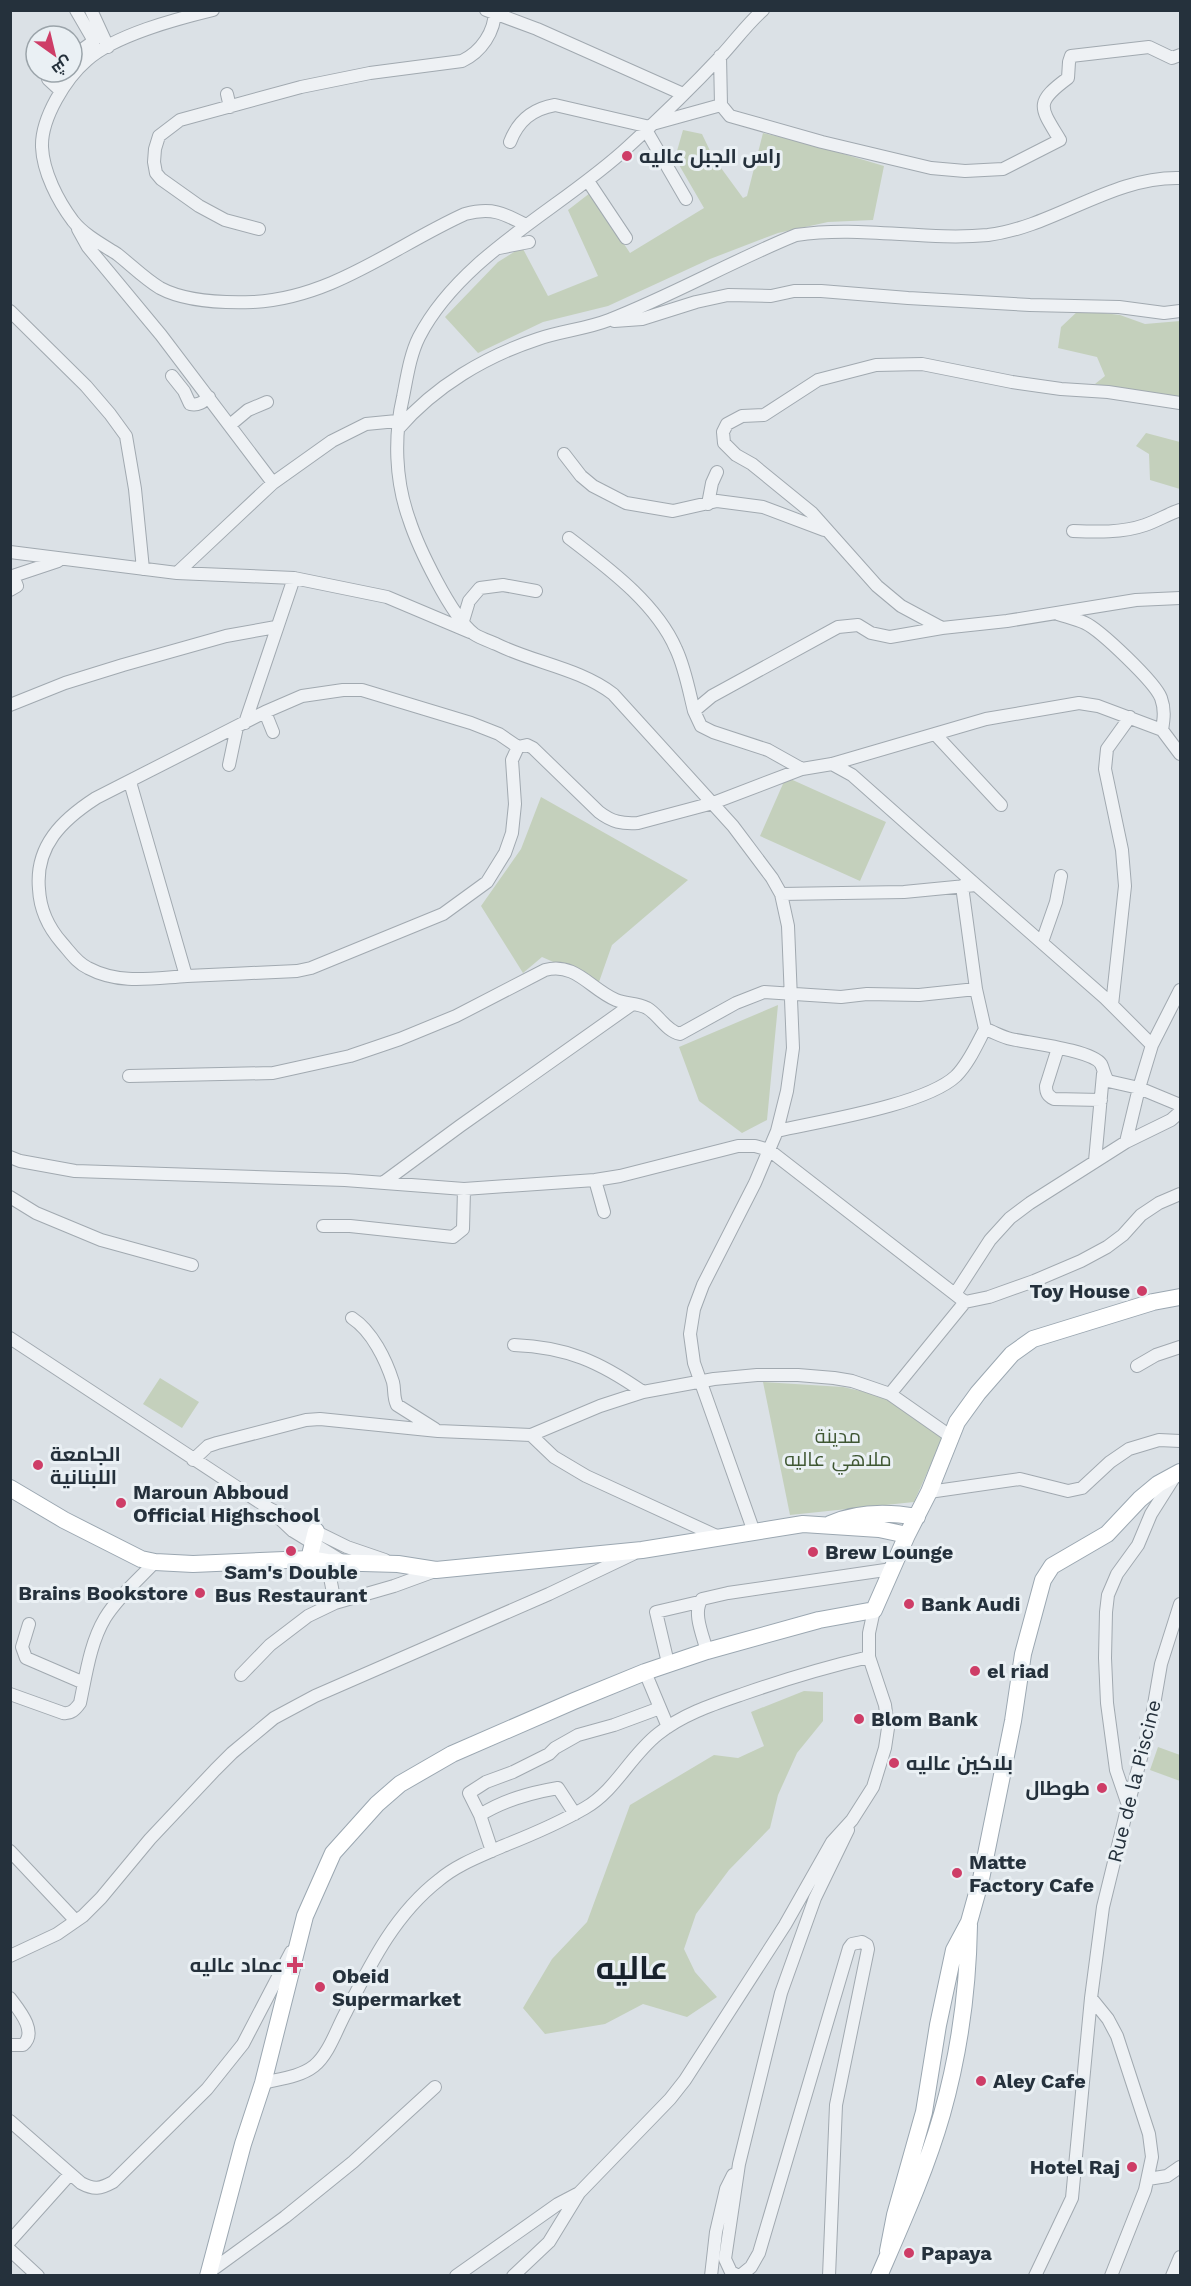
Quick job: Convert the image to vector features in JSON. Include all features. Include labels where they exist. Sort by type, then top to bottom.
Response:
[{"type":"main road","points":[[208,2274],[243,2144],[263,2083],[298,1938],[317,1885],[333,1853],[377,1804],[400,1784],[452,1754],[554,1709],[668,1663],[819,1620],[874,1610],[929,1492],[957,1422],[1012,1354],[1027,1343],[1095,1319],[1153,1302],[1180,1297]]},
{"type":"main road","points":[[885,2266],[908,2211],[942,2114],[954,2063],[967,1969],[969,1922],[997,1806],[1014,1721],[1023,1654],[1043,1580],[1052,1566],[1107,1533],[1140,1499],[1158,1484],[1179,1472]]},
{"type":"main road","points":[[10,1488],[125,1552],[155,1562],[193,1564],[313,1544],[327,1562],[398,1564],[436,1570],[642,1550],[722,1539],[803,1524],[829,1524],[844,1518],[880,1521],[917,1517]]},
{"type":"main road","points":[[880,1521],[907,1535]]},
{"type":"main road","points":[[885,2266],[895,2215],[924,2112],[938,2025],[954,1950],[969,1922]]},
{"type":"main road","points":[[938,2025],[959,2027]]},
{"type":"street","points":[[76,10],[94,41],[84,48]]},
{"type":"street","points":[[91,10],[108,47]]},
{"type":"street","points":[[213,10],[156,27],[108,47],[87,60],[62,91],[46,124],[42,145],[44,162],[53,188],[88,247],[209,397],[273,483]]},
{"type":"street","points":[[474,634],[463,621],[432,571],[411,525],[400,481],[398,425],[410,364],[423,330],[456,287],[498,248],[588,181],[650,127],[763,10]]},
{"type":"street","points":[[259,230],[225,220],[199,206],[156,173],[154,148],[159,136],[180,120],[229,101],[370,73],[462,61],[472,57],[484,44],[492,12],[537,29],[683,94]]},
{"type":"street","points":[[720,57],[722,105],[730,116],[822,142],[931,168],[965,171],[1003,169],[1060,140],[1044,114],[1044,102],[1048,93],[1068,78],[1071,56],[1149,47],[1172,58],[1180,55]]},
{"type":"street","points":[[54,84],[62,91]]},
{"type":"street","points":[[510,142],[516,127],[525,119],[545,107],[555,105],[650,127],[722,105]]},
{"type":"street","points":[[650,127],[686,199]]},
{"type":"street","points":[[398,425],[434,395],[486,359],[540,338],[606,321],[796,235],[858,230],[941,237],[988,234],[1020,229],[1098,196],[1159,180],[1180,178]]},
{"type":"street","points":[[588,181],[626,238]]},
{"type":"street","points":[[74,223],[159,287],[177,295],[227,302],[256,302],[329,285],[465,214],[482,209],[496,211],[526,225]]},
{"type":"street","points":[[498,248],[529,242]]},
{"type":"street","points":[[606,321],[642,319],[696,302],[728,295],[771,296],[794,291],[1030,305],[1119,307],[1164,313],[1180,311]]},
{"type":"street","points":[[10,311],[86,386],[126,436],[143,569]]},
{"type":"street","points":[[942,628],[901,606],[877,586],[813,513],[728,447],[724,442],[723,432],[727,424],[742,416],[764,415],[818,380],[876,365],[922,364],[1012,382],[1061,389],[1108,392],[1180,403]]},
{"type":"street","points":[[172,376],[184,391],[190,404],[200,404],[209,397]]},
{"type":"street","points":[[230,425],[248,410],[267,402]]},
{"type":"street","points":[[177,573],[273,483],[332,441],[366,424],[386,421],[398,425]]},
{"type":"street","points":[[564,454],[587,481],[626,504],[674,512],[717,501],[763,507],[828,531]]},
{"type":"street","points":[[708,504],[712,483],[717,472]]},
{"type":"street","points":[[1073,531],[1102,532],[1131,529],[1180,510]]},
{"type":"street","points":[[569,538],[612,571],[665,628],[677,651],[694,711],[701,726],[768,750],[802,769]]},
{"type":"street","points":[[10,552],[177,573],[294,578],[387,597],[514,653],[591,679],[614,694],[712,803],[772,878],[781,894],[788,926],[793,1048],[787,1091],[777,1131],[755,1183],[703,1285],[694,1309],[690,1334],[700,1382],[754,1532]]},
{"type":"street","points":[[10,590],[17,586],[12,577],[64,559]]},
{"type":"street","points":[[229,765],[294,578]]},
{"type":"street","points":[[463,621],[469,601],[480,588],[503,585],[536,591]]},
{"type":"street","points":[[694,711],[712,696],[838,627],[858,625],[871,633],[890,637],[1136,600],[1180,598]]},
{"type":"street","points":[[1054,613],[1085,623],[1102,634],[1146,678],[1160,695],[1164,713],[1162,730]]},
{"type":"street","points":[[10,705],[65,683],[123,665],[226,636],[276,627]]},
{"type":"street","points":[[518,747],[512,760],[515,813],[512,833],[505,853],[487,882],[443,914],[311,968],[297,971],[131,980],[111,977],[87,968],[77,960],[54,934],[43,912],[38,871],[49,841],[57,828],[75,812],[96,798],[265,712],[302,696],[343,690],[362,690],[471,723],[499,734],[518,747],[527,746],[539,752],[599,812],[616,822],[626,824],[638,823],[712,803],[802,769],[832,764],[986,719],[1079,703],[1098,706],[1162,730],[1180,754]]},
{"type":"street","points":[[265,712],[273,732]]},
{"type":"street","points":[[1112,1005],[1125,886],[1122,850],[1105,769],[1107,749],[1130,717]]},
{"type":"street","points":[[935,734],[1001,804]]},
{"type":"street","points":[[832,764],[852,775],[1042,942],[1112,1005],[1152,1045]]},
{"type":"street","points":[[130,782],[186,976]]},
{"type":"street","points":[[1042,942],[1056,902],[1061,876]]},
{"type":"street","points":[[781,894],[904,892],[976,885]]},
{"type":"street","points":[[777,1131],[869,1111],[938,1090],[956,1076],[965,1065],[985,1029],[976,989],[962,886]]},
{"type":"street","points":[[129,1076],[273,1074],[350,1056],[456,1016],[555,967],[571,971],[614,999],[649,1009],[671,1030],[680,1034],[764,992],[841,997],[877,994],[919,995],[976,989]]},
{"type":"street","points":[[1126,1142],[1152,1045],[1180,990]]},
{"type":"street","points":[[384,1182],[460,1125],[631,1005]]},
{"type":"street","points":[[985,1029],[1009,1038],[1058,1047],[1093,1057],[1101,1064],[1103,1074],[1095,1161]]},
{"type":"street","points":[[1058,1047],[1046,1086],[1049,1097],[1101,1100]]},
{"type":"street","points":[[1103,1074],[1108,1081],[1139,1088],[1180,1105]]},
{"type":"street","points":[[890,1394],[960,1298],[990,1240],[1010,1218],[1095,1161],[1180,1113]]},
{"type":"street","points":[[10,1157],[20,1161],[75,1171],[384,1182],[464,1189],[595,1180],[620,1176],[738,1146],[755,1146],[769,1150],[960,1298],[989,1297],[1034,1281],[1107,1248],[1123,1235],[1141,1215],[1159,1203],[1180,1194]]},
{"type":"street","points":[[595,1180],[604,1212]]},
{"type":"street","points":[[323,1226],[350,1226],[453,1237],[463,1229],[464,1189]]},
{"type":"street","points":[[10,1197],[36,1213],[100,1240],[192,1265]]},
{"type":"street","points":[[352,1318],[365,1328],[377,1348],[392,1378],[397,1405],[438,1431]]},
{"type":"street","points":[[10,1338],[270,1509],[313,1544],[346,1563]]},
{"type":"street","points":[[514,1345],[557,1349],[573,1353],[620,1376],[643,1392]]},
{"type":"street","points":[[1137,1366],[1156,1355],[1180,1347]]},
{"type":"street","points":[[193,1460],[208,1446],[306,1420],[320,1419],[438,1431],[531,1435],[600,1406],[643,1392],[757,1375],[798,1375],[852,1381],[890,1394],[950,1436]]},
{"type":"street","points":[[531,1435],[554,1457],[586,1476],[722,1539]]},
{"type":"street","points":[[929,1492],[1011,1479],[1034,1481],[1068,1491],[1082,1488],[1110,1462],[1129,1449],[1159,1440],[1180,1441]]},
{"type":"street","points":[[1128,1805],[1116,1770],[1107,1703],[1105,1658],[1108,1595],[1114,1580],[1138,1545],[1151,1514],[1179,1472]]},
{"type":"street","points":[[313,1544],[346,1546],[398,1564]]},
{"type":"street","points":[[10,1956],[57,1934],[76,1921],[101,1898],[150,1839],[232,1753],[274,1718],[315,1696],[549,1594],[642,1550]]},
{"type":"street","points":[[10,1694],[63,1713],[75,1710],[80,1703],[91,1654],[105,1619],[117,1601],[155,1562]]},
{"type":"street","points":[[327,1562],[335,1603]]},
{"type":"street","points":[[668,1663],[656,1612],[728,1593],[892,1569]]},
{"type":"street","points":[[241,1675],[286,1632],[308,1616],[335,1603],[394,1586],[436,1570]]},
{"type":"street","points":[[699,1602],[698,1611],[707,1651]]},
{"type":"street","name":"Rue de la Piscine","points":[[1035,2276],[1072,2198],[1091,1998],[1103,1907],[1151,1722],[1161,1664],[1176,1630],[1180,1604]]},
{"type":"street","points":[[829,2276],[836,2105],[868,1949],[862,1941],[857,1941],[849,1948],[759,2253],[751,2267],[740,2276],[731,2272],[725,2259],[739,2164],[781,1993],[815,1898],[852,1820],[873,1787],[885,1748],[888,1728],[885,1705],[869,1657],[868,1633],[874,1610]]},
{"type":"street","points":[[30,1624],[22,1647],[26,1658],[84,1683]]},
{"type":"street","points":[[263,2083],[302,2073],[319,2061],[368,1968],[398,1920],[439,1880],[462,1865],[575,1814],[604,1794],[642,1748],[668,1727],[704,1707],[812,1670],[869,1657]]},
{"type":"street","points":[[645,1672],[668,1727]]},
{"type":"street","points":[[492,1851],[480,1815],[469,1793],[486,1782],[540,1759],[578,1735],[660,1708]]},
{"type":"street","points":[[480,1815],[499,1804],[532,1793],[558,1788],[575,1814]]},
{"type":"street","points":[[513,2276],[549,2242],[579,2193],[670,2099],[685,2080],[785,1925],[832,1842],[852,1820]]},
{"type":"street","points":[[10,1851],[76,1921]]},
{"type":"street","points":[[10,2121],[70,2174],[90,2188],[101,2189],[113,2182],[187,2110],[243,2044],[298,1938]]},
{"type":"street","points":[[10,1998],[24,2019],[29,2033],[27,2042],[23,2045],[10,2044]]},
{"type":"street","points":[[1091,1998],[1113,2027],[1136,2091],[1151,2145],[1152,2157],[1148,2179],[1111,2276]]},
{"type":"street","points":[[208,2274],[285,2217],[352,2162],[435,2086]]},
{"type":"street","points":[[711,2276],[716,2232],[726,2189],[739,2164]]},
{"type":"street","points":[[1148,2179],[1167,2176],[1180,2168]]},
{"type":"street","points":[[10,2241],[70,2174]]},
{"type":"street","points":[[456,2276],[558,2204],[579,2193]]},
{"type":"street","points":[[10,2250],[38,2276]]},
{"type":"street","points":[[1172,2276],[1180,2257]]},
{"type":"green space","points":[[683,130],[702,134],[713,157],[743,198],[747,196],[763,133],[807,143],[884,166],[873,220],[828,222],[778,233],[710,259],[608,306],[543,322],[478,353],[445,317],[498,262],[522,247],[548,296],[598,276],[568,210],[590,193],[630,253],[704,208],[675,158]]},
{"type":"green space","points":[[1079,310],[1120,315],[1145,324],[1180,321],[1180,398],[1095,384],[1105,376],[1097,357],[1058,348],[1061,327]]},
{"type":"green space","points":[[1146,433],[1180,442],[1180,489],[1150,480],[1149,454],[1136,446]]},
{"type":"green space","points":[[786,777],[886,822],[860,881],[760,836]]},
{"type":"green space","points":[[541,797],[688,880],[612,945],[599,982],[542,957],[523,973],[481,906],[521,849]]},
{"type":"green space","points":[[778,1005],[767,1120],[742,1133],[699,1101],[679,1047]]},
{"type":"green space","points":[[160,1378],[199,1402],[182,1428],[143,1404]]},
{"type":"green space","name":"مدينة ملاهي عاليه","points":[[763,1382],[843,1387],[883,1396],[943,1437],[914,1502],[790,1515]]},
{"type":"green space","points":[[804,1691],[823,1692],[823,1721],[797,1753],[778,1795],[770,1828],[729,1870],[696,1914],[684,1949],[695,1972],[717,1997],[687,2017],[643,2004],[605,2024],[545,2034],[523,2008],[552,1959],[587,1922],[630,1805],[714,1755],[738,1758],[764,1746],[751,1712]]},
{"type":"green space","points":[[1158,1747],[1180,1755],[1180,1781],[1150,1770]]},
{"type":"place","name":"راس الجبل عاليه","points":[[627,156]]},
{"type":"place","name":"Toy House","points":[[1142,1291]]},
{"type":"place","name":"الجامعة اللبنانية","points":[[38,1465]]},
{"type":"place","name":"Maroun Abboud Official Highschool","points":[[121,1503]]},
{"type":"place","name":"Sam's Double Bus Restaurant","points":[[291,1551]]},
{"type":"place","name":"Brew Lounge","points":[[813,1552]]},
{"type":"place","name":"Brains Bookstore","points":[[200,1593]]},
{"type":"place","name":"Bank Audi","points":[[909,1604]]},
{"type":"place","name":"el riad","points":[[975,1671]]},
{"type":"place","name":"Blom Bank","points":[[859,1719]]},
{"type":"place","name":"بلاكين عاليه","points":[[894,1763]]},
{"type":"place","name":"طوطال","points":[[1102,1788]]},
{"type":"place","name":"Matte Factory Cafe","points":[[957,1873]]},
{"type":"place","name":"عماد عاليه","points":[[295,1965]]},
{"type":"place","name":"Obeid Supermarket","points":[[320,1987]]},
{"type":"place","name":"Aley Cafe","points":[[981,2081]]},
{"type":"place","name":"Hotel Raj","points":[[1132,2167]]},
{"type":"place","name":"Papaya","points":[[909,2253]]},
{"type":"district","name":"عاليه","points":[[632,1968]]}]
